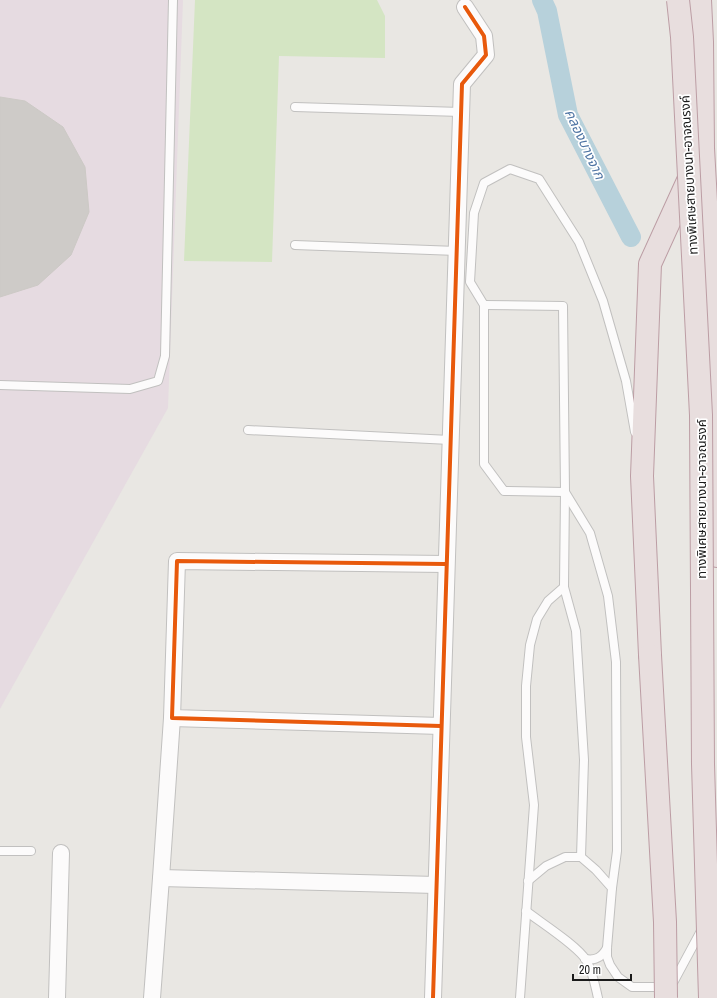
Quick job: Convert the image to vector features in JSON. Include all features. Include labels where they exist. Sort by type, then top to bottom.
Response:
[{"type":"highway","name":"ทางพิเศษสายบางนา-อาจณรงค์","points":[[678,0],[682,45],[701,415],[703,764],[710,998]]},
{"type":"highway","points":[[700,0],[703,148],[715,363],[717,556]]},
{"type":"highway","points":[[666,998],[665,922],[650,655],[642,476],[650,264],[703,148]]},
{"type":"street","points":[[432,998],[462,84],[486,55],[484,36],[465,7]]},
{"type":"street","points":[[152,998],[172,718],[177,562],[446,564]]},
{"type":"street","points":[[172,718],[441,726]]},
{"type":"street","points":[[57,998],[61,853]]},
{"type":"street","points":[[161,878],[436,885]]},
{"type":"lane","points":[[0,385],[130,389],[158,381],[165,356],[172,0]]},
{"type":"lane","points":[[295,107],[461,112]]},
{"type":"lane","points":[[565,492],[504,492],[484,464],[484,305],[470,282],[474,212],[484,183],[510,169],[539,179],[579,242],[603,301],[626,381],[642,476]]},
{"type":"lane","points":[[295,245],[457,251]]},
{"type":"lane","points":[[484,305],[563,306],[565,492],[564,587],[576,631],[577,646],[584,760],[581,857]]},
{"type":"lane","points":[[248,430],[450,440]]},
{"type":"lane","points":[[565,492],[590,533],[608,596],[616,662],[617,851],[612,888],[607,957],[618,978],[632,987],[665,987],[674,981],[717,901]]},
{"type":"lane","points":[[520,998],[534,805],[526,737],[526,686],[530,645],[538,618],[548,601],[564,587]]},
{"type":"lane","points":[[0,851],[31,851]]},
{"type":"lane","points":[[528,881],[546,866],[565,857],[581,857],[596,870],[612,888]]},
{"type":"lane","points":[[526,911],[577,949],[585,959],[594,980],[598,998]]},
{"type":"lane","points":[[585,959],[592,961],[604,953],[607,948]]},
{"type":"shaded area","points":[[0,0],[183,0],[168,408],[0,709]]},
{"type":"green space","points":[[195,0],[377,0],[385,16],[385,58],[279,56],[272,262],[184,261]]},
{"type":"building","points":[[0,97],[25,101],[63,127],[85,167],[89,212],[71,255],[38,285],[0,297]]},
{"type":"waterway","name":"คลองบางจาก","points":[[542,0],[547,11],[568,115],[631,237]]},
{"type":"cycle path","points":[[433,998],[462,84],[486,55],[484,36],[465,7]]},
{"type":"cycle path","points":[[441,726],[172,718],[177,561],[446,564]]}]
